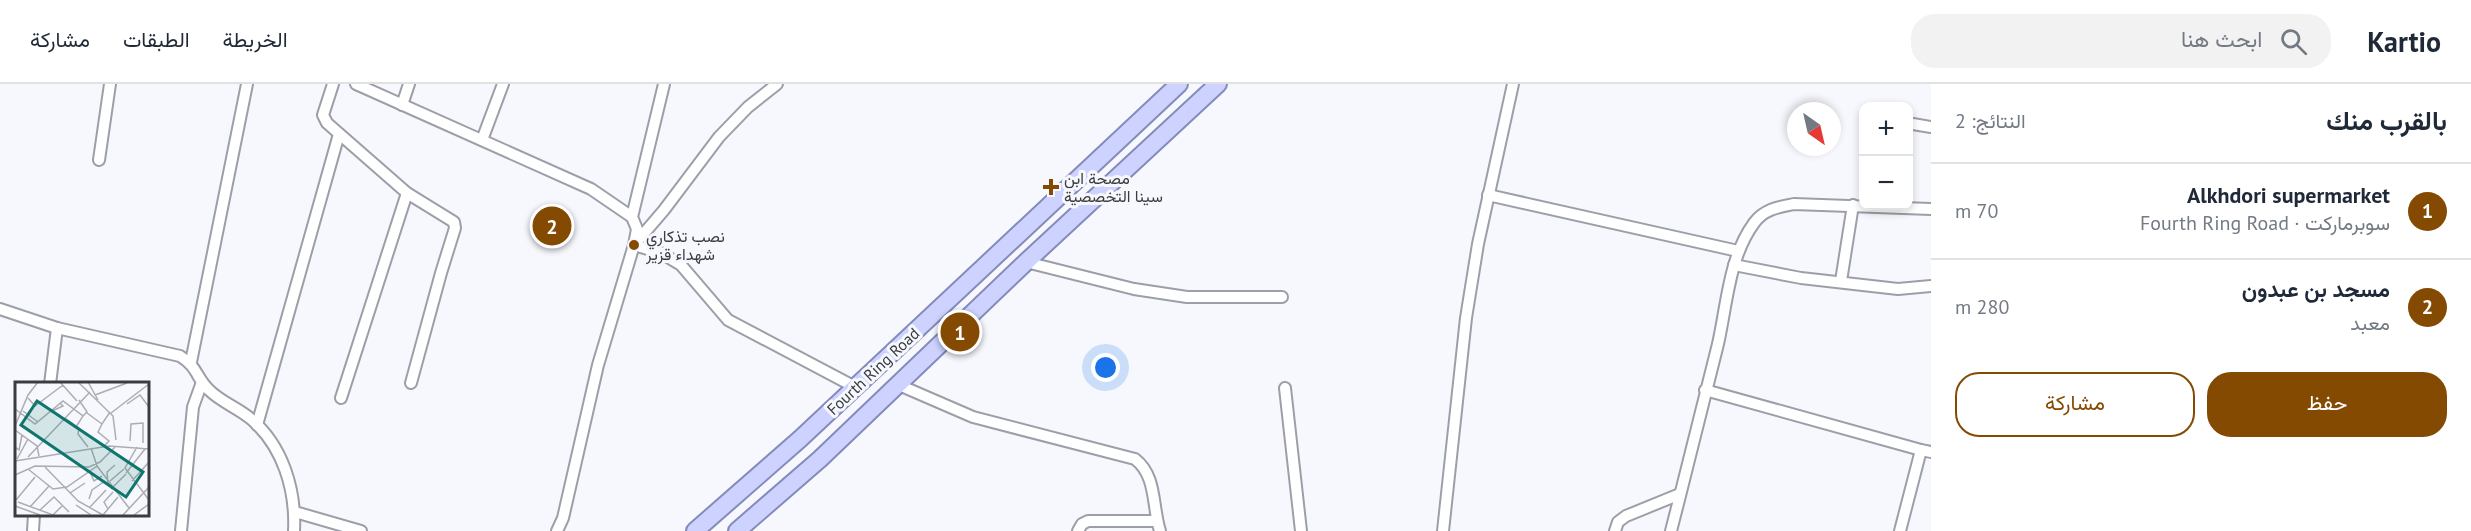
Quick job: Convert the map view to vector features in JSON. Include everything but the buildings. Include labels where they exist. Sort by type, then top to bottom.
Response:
[{"type":"main road","name":"Fourth Ring Road","points":[[695,531],[855,387],[1179,84]]},
{"type":"main road","name":"Fourth Ring Road","points":[[737,531],[820,459],[1026,262],[1218,84]]},
{"type":"street","points":[[99,160],[110,84]]},
{"type":"street","points":[[191,363],[246,84]]},
{"type":"street","points":[[333,84],[323,115],[327,123],[407,192],[454,222],[455,228],[411,383]]},
{"type":"street","points":[[356,84],[591,189],[632,217],[637,229],[634,245],[598,365],[563,518],[557,531]]},
{"type":"street","points":[[402,105],[409,84]]},
{"type":"street","points":[[482,140],[503,84]]},
{"type":"street","points":[[632,217],[664,84]]},
{"type":"street","points":[[634,245],[664,210],[719,137],[748,107],[777,84]]},
{"type":"street","points":[[1443,531],[1466,318],[1478,244],[1513,84]]},
{"type":"street","points":[[1913,124],[1931,127]]},
{"type":"street","points":[[257,425],[339,134]]},
{"type":"street","points":[[341,398],[407,192]]},
{"type":"street","points":[[1488,195],[1738,251]]},
{"type":"street","points":[[1671,531],[1734,265],[1738,251],[1756,220],[1775,207],[1794,204],[1931,209]]},
{"type":"street","points":[[1841,281],[1852,206]]},
{"type":"street","points":[[634,245],[661,253],[681,265],[728,320],[855,387]]},
{"type":"street","points":[[1026,262],[1134,289],[1187,297],[1282,297]]},
{"type":"street","points":[[1734,265],[1801,278],[1841,281],[1898,290],[1931,286]]},
{"type":"street","points":[[0,309],[57,328],[180,356],[191,363],[209,391],[257,425],[277,450],[288,478],[295,512],[294,531]]},
{"type":"street","points":[[50,382],[57,328]]},
{"type":"street","points":[[181,531],[193,407],[202,382]]},
{"type":"street","points":[[899,385],[973,417],[1135,459],[1145,467],[1150,477],[1158,526],[1088,521],[1082,524],[1078,531]]},
{"type":"street","points":[[1285,388],[1301,531]]},
{"type":"street","points":[[1705,390],[1926,451],[1900,531]]},
{"type":"street","points":[[1615,531],[1618,522],[1626,516],[1680,494]]},
{"type":"street","points":[[295,512],[360,531]]},
{"type":"street","points":[[33,531],[34,516]]},
{"type":"street","points":[[563,518],[567,531]]},
{"type":"place","name":"مصحة ابن سينا التخصصية","points":[[1051,187]]},
{"type":"place","name":"مسجد بن عبدون","points":[[552,226]]},
{"type":"place","name":"نصب تذكاري شهداء قزير","points":[[634,245]]},
{"type":"place","name":"Alkhdori supermarket","points":[[960,332]]}]
